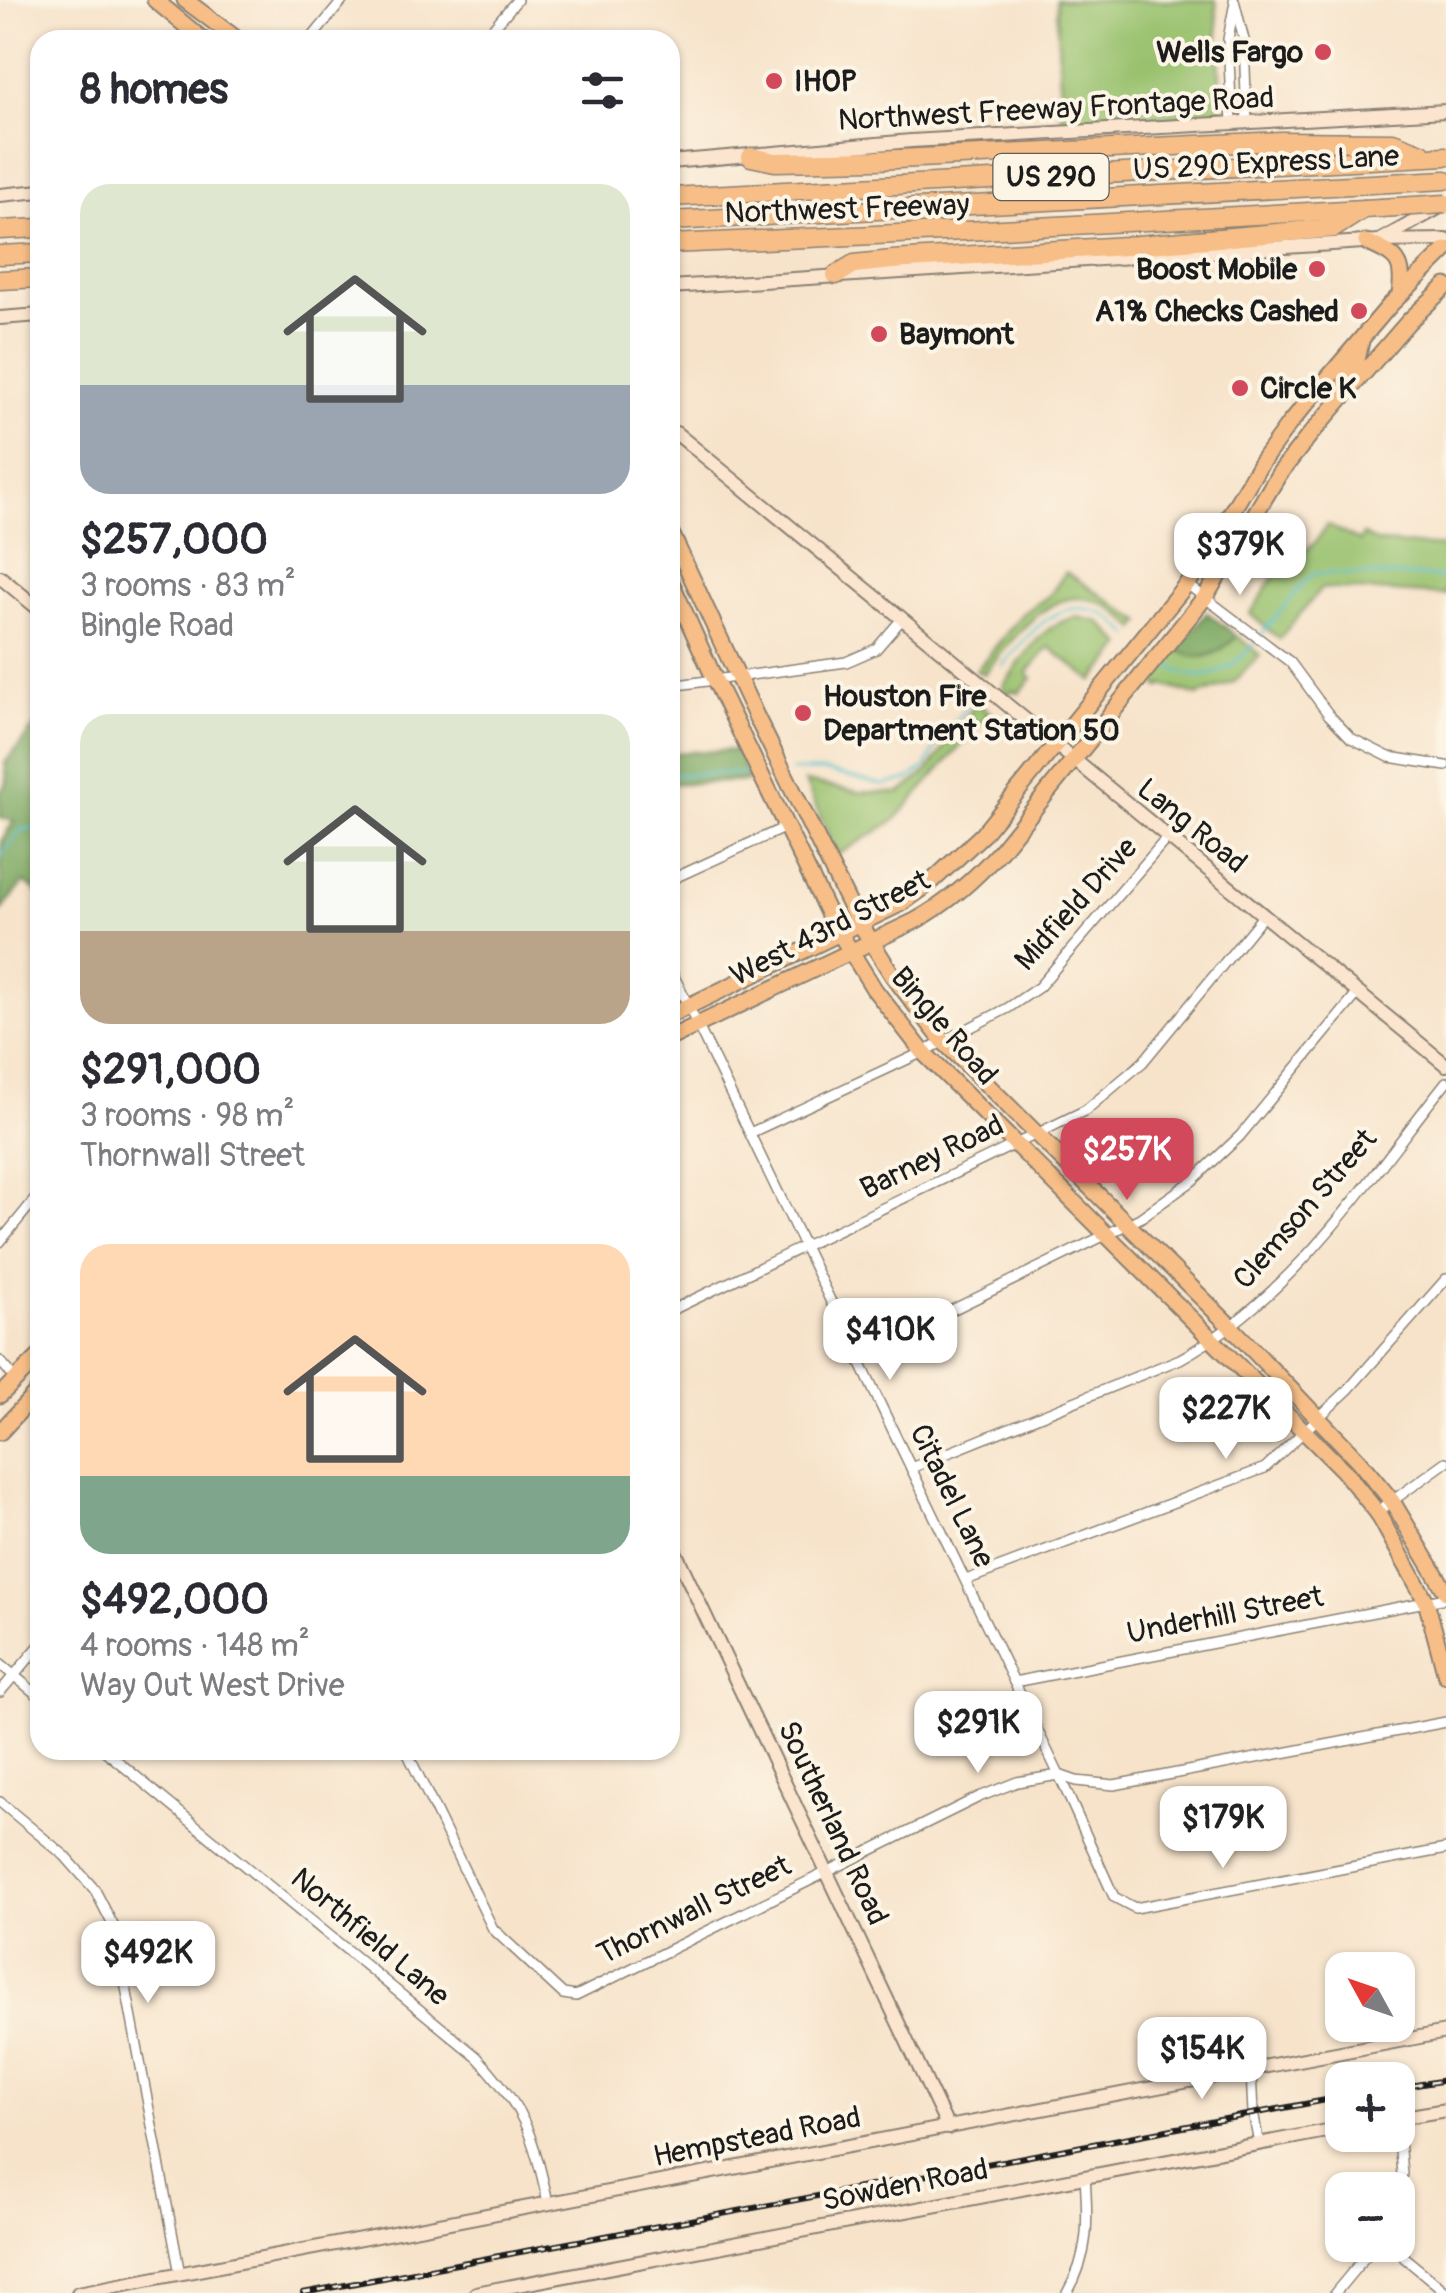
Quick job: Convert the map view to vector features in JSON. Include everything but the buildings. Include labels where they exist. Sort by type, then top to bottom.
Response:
[{"type":"highway","points":[[750,157],[774,162],[877,160],[1282,140],[1393,142],[1439,157]]},
{"type":"highway","name":"Northwest Freeway","points":[[680,195],[1439,157]]},
{"type":"highway","name":"US 290 Express Lane","points":[[680,220],[1446,180]]},
{"type":"highway","name":"Northwest Freeway","points":[[680,244],[965,232],[1446,204]]},
{"type":"highway","points":[[836,275],[854,264],[892,260],[1334,228],[1373,208]]},
{"type":"highway","points":[[0,230],[30,228]]},
{"type":"highway","points":[[0,254],[30,253]]},
{"type":"highway","points":[[0,280],[30,278]]},
{"type":"main road","points":[[185,0],[225,30]]},
{"type":"main road","points":[[165,4],[192,30]]},
{"type":"main road","name":"Northwest Freeway Frontage Road","points":[[680,161],[750,157],[795,149],[1446,111]]},
{"type":"main road","points":[[4,193],[30,192]]},
{"type":"main road","points":[[1373,241],[1446,204]]},
{"type":"main road","points":[[680,286],[1373,241],[1446,240]]},
{"type":"main road","points":[[1373,241],[1403,270],[1395,300],[1410,321]]},
{"type":"main road","name":"West 43rd Street","points":[[680,1011],[902,903],[982,835],[1188,584],[1264,459],[1395,300],[1446,250]]},
{"type":"main road","name":"West 43rd Street","points":[[680,1033],[871,943],[945,904],[971,883],[1206,596],[1279,474],[1346,392],[1446,286]]},
{"type":"main road","points":[[0,318],[30,316]]},
{"type":"main road","points":[[1346,392],[1344,377],[1357,360],[1362,338]]},
{"type":"main road","name":"Lang Road","points":[[680,437],[1446,1066]]},
{"type":"main road","points":[[1264,459],[1279,474]]},
{"type":"main road","name":"Bingle Road","points":[[680,552],[860,924],[942,1042],[1320,1417],[1392,1501],[1446,1595]]},
{"type":"main road","points":[[0,577],[30,602]]},
{"type":"main road","name":"Bingle Road","points":[[680,602],[841,934],[874,989],[923,1052],[1305,1430],[1377,1512],[1426,1601],[1446,1675]]},
{"type":"main road","points":[[738,724],[756,716]]},
{"type":"main road","points":[[982,835],[1000,851]]},
{"type":"main road","points":[[17,1412],[0,1395],[30,1366]]},
{"type":"main road","points":[[0,1432],[30,1399]]},
{"type":"main road","name":"Southerland Road","points":[[680,1562],[948,2128]]},
{"type":"main road","name":"Hempstead Road","points":[[78,2293],[1446,2032]]},
{"type":"main road","points":[[1415,2115],[1446,2110]]},
{"type":"main road","name":"Sowden Road","points":[[476,2293],[1325,2131]]},
{"type":"street","points":[[318,30],[344,0]]},
{"type":"street","points":[[492,30],[517,0]]},
{"type":"street","points":[[1234,2],[1244,40],[1247,123]]},
{"type":"street","points":[[1232,124],[1228,39],[1234,2]]},
{"type":"street","points":[[1188,584],[1290,662],[1351,738],[1388,757],[1446,766]]},
{"type":"street","points":[[680,685],[846,662],[876,650],[902,620]]},
{"type":"street","points":[[680,875],[788,826]]},
{"type":"street","name":"Midfield Drive","points":[[750,1133],[923,1052],[1008,1008],[1039,987],[1168,838]]},
{"type":"street","name":"Barney Road","points":[[680,1306],[1086,1110],[1129,1076],[1263,916]]},
{"type":"street","name":"Citadel Lane","points":[[680,990],[966,1580],[1114,1897],[1135,1908],[1446,1849]]},
{"type":"street","points":[[856,1357],[1107,1235],[1192,1181],[1224,1152],[1358,994]]},
{"type":"street","name":"Clemson Street","points":[[911,1468],[1180,1359],[1214,1340],[1280,1284],[1446,1082]]},
{"type":"street","points":[[0,1242],[30,1206]]},
{"type":"street","points":[[966,1580],[1264,1468],[1348,1390],[1446,1279]]},
{"type":"street","points":[[0,1361],[16,1379]]},
{"type":"street","points":[[1377,1512],[1446,1462]]},
{"type":"street","name":"Underhill Street","points":[[1014,1682],[1446,1595]]},
{"type":"street","points":[[0,1692],[30,1657]]},
{"type":"street","points":[[0,1664],[30,1690]]},
{"type":"street","name":"Thornwall Street","points":[[411,1760],[493,1929],[563,1994],[576,1996],[1017,1782],[1059,1775],[1076,1781],[1114,1784],[1446,1722]]},
{"type":"street","name":"Northfield Lane","points":[[116,1760],[477,2057],[521,2111],[535,2142],[548,2202]]},
{"type":"street","points":[[0,1802],[65,1856],[95,1890],[115,1929],[180,2274]]},
{"type":"street","points":[[1251,2072],[1259,2144]]},
{"type":"street","points":[[1067,2293],[1080,2271],[1089,2228],[1085,2176]]},
{"type":"street","points":[[1335,2293],[1361,2262]]},
{"type":"street","points":[[1410,2262],[1446,2292]]},
{"type":"green space","points":[[1056,0],[1216,0],[1222,114],[1062,122]]},
{"type":"green space","points":[[1327,525],[1360,541],[1363,535],[1379,543],[1446,547],[1446,595],[1322,588],[1279,639],[1250,614],[1277,572],[1315,543]]},
{"type":"green space","points":[[1066,572],[1142,622],[1136,629],[1112,609],[1091,599],[1071,599],[1052,605],[1034,618],[984,674],[976,671],[1022,614],[1050,595]]},
{"type":"green space","points":[[1207,613],[1237,636],[1223,648],[1202,657],[1177,649]]},
{"type":"green space","points":[[1078,617],[1100,622],[1123,645],[1093,681],[1049,647],[1027,673],[1032,678],[1019,693],[1013,690],[1006,696],[1003,686],[1034,643],[1054,626]]},
{"type":"green space","points":[[1237,636],[1260,655],[1234,682],[1198,696],[1163,685],[1160,688],[1152,680],[1177,649],[1202,657],[1223,648]]},
{"type":"green space","points":[[977,702],[990,713],[894,821],[837,855],[805,782],[860,792],[900,793],[927,772]]},
{"type":"green space","points":[[30,732],[30,886],[24,882],[0,913],[2,840],[14,821],[0,817],[0,793],[7,782],[5,763]]},
{"type":"green space","points":[[738,750],[749,781],[680,784],[680,753]]},
{"type":"waterway","points":[[1260,636],[1315,573],[1446,577]]},
{"type":"waterway","points":[[1002,666],[1034,630],[1060,612],[1074,608],[1106,615],[1131,636]]},
{"type":"waterway","points":[[1167,664],[1203,676],[1226,669],[1255,643]]},
{"type":"waterway","points":[[791,771],[826,771],[884,785],[907,780],[925,768],[939,741],[972,700]]},
{"type":"waterway","points":[[680,775],[753,773]]},
{"type":"waterway","points":[[0,857],[22,829],[30,829]]},
{"type":"railway","points":[[1415,2085],[1446,2080]]},
{"type":"railway","points":[[303,2293],[1325,2100]]},
{"type":"place","name":"Wells Fargo","points":[[1323,52]]},
{"type":"place","name":"IHOP","points":[[774,81]]},
{"type":"place","name":"Boost Mobile","points":[[1317,269]]},
{"type":"place","name":"A1% Checks Cashed","points":[[1359,311]]},
{"type":"place","name":"Baymont","points":[[879,334]]},
{"type":"place","name":"Circle K","points":[[1240,388]]},
{"type":"place","name":"Houston Fire Department Station 50","points":[[803,713]]}]
